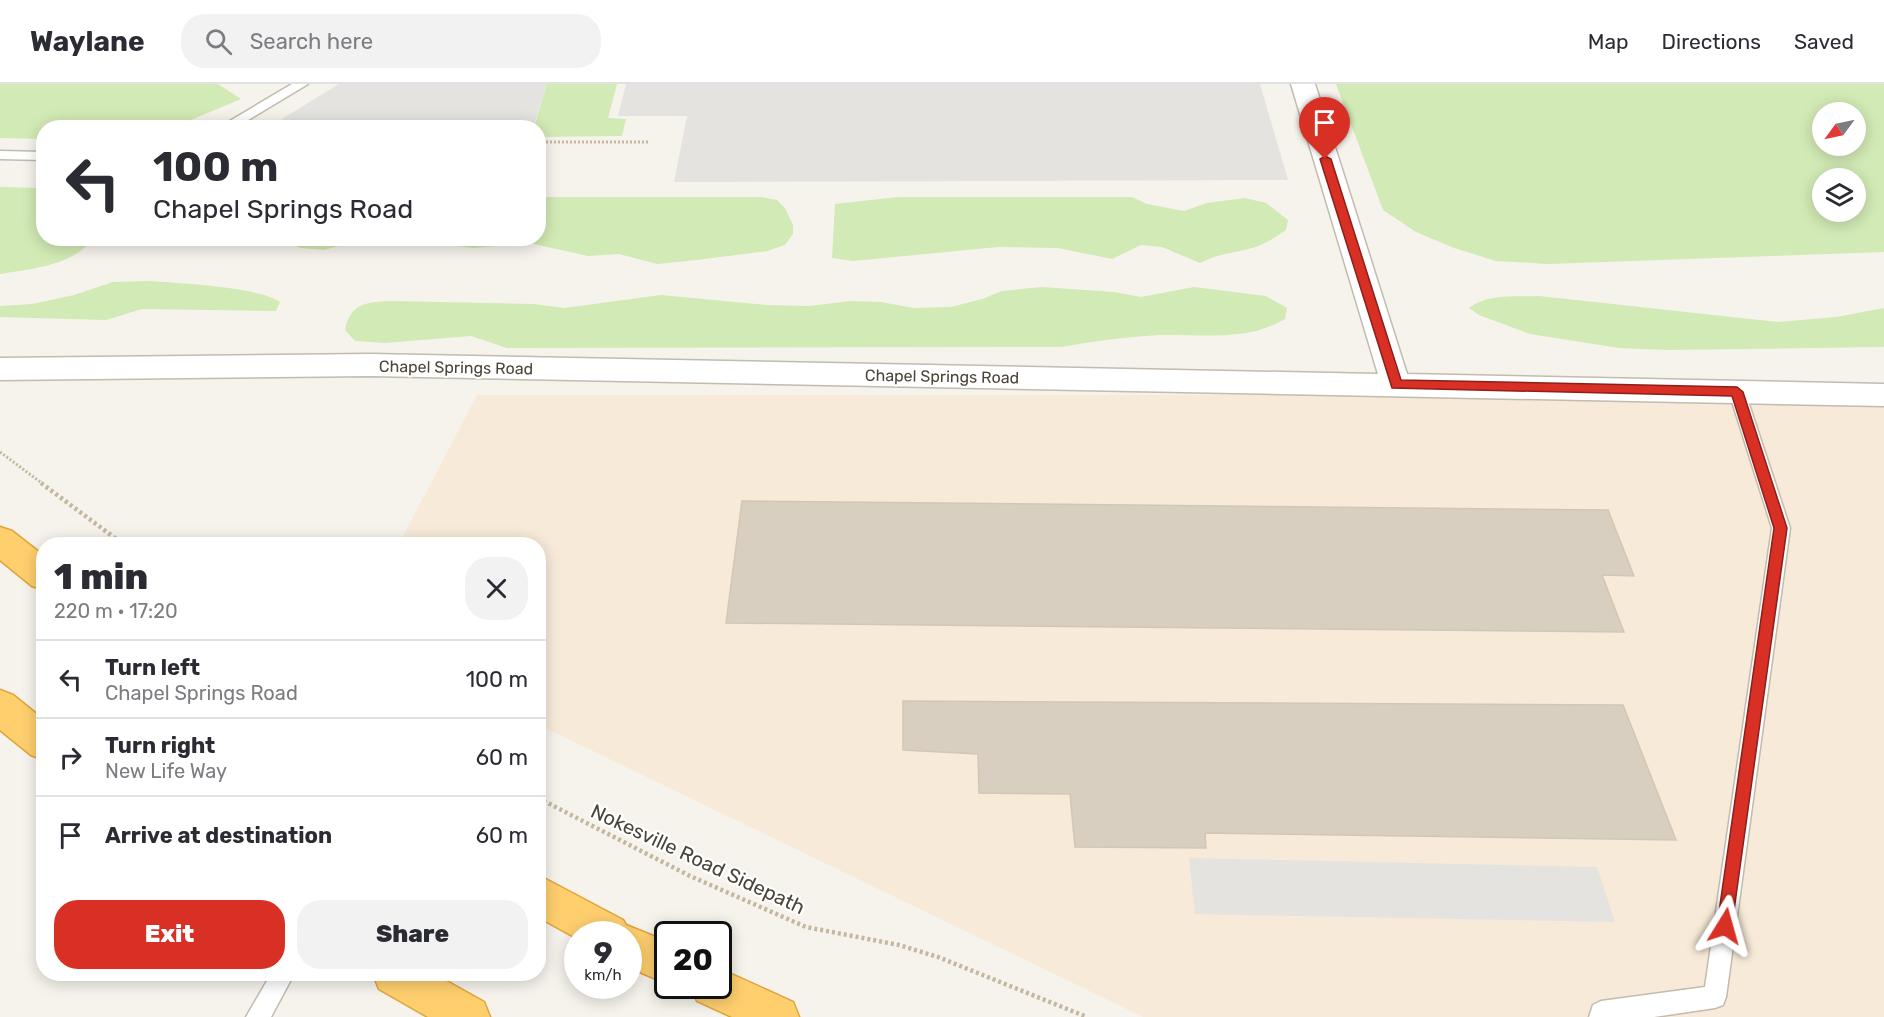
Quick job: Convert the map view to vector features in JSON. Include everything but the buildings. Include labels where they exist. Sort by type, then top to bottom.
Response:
[{"type":"highway","points":[[0,541],[36,570]]},
{"type":"highway","points":[[0,707],[36,736]]},
{"type":"highway","points":[[546,899],[585,921]]},
{"type":"highway","points":[[406,981],[469,1017]]},
{"type":"highway","points":[[732,995],[778,1017]]},
{"type":"street","points":[[1303,84],[1396,385]]},
{"type":"street","name":"Chapel Springs Road","points":[[0,369],[371,365],[1884,395]]},
{"type":"lane","points":[[238,120],[302,84]]},
{"type":"lane","points":[[0,155],[36,156]]},
{"type":"lane","points":[[1601,1017],[1601,1013],[1715,997],[1781,528],[1737,392]]},
{"type":"lane","points":[[258,1017],[279,981]]},
{"type":"path","points":[[546,142],[650,142]]},
{"type":"path","points":[[0,452],[114,537]]},
{"type":"path","name":"Nokesville Road Sidepath","points":[[546,802],[690,876],[806,927],[899,945],[938,957],[1087,1017]]},
{"type":"shaded area","points":[[339,84],[547,84],[536,120],[280,120]]},
{"type":"shaded area","points":[[626,84],[1260,84],[1288,180],[674,182],[687,116],[618,116]]},
{"type":"shaded area","points":[[477,395],[1884,395],[1884,1017],[1143,1017],[546,728],[546,537],[403,537]]},
{"type":"shaded area","points":[[1189,858],[1597,867],[1615,922],[1195,914]]},
{"type":"green space","points":[[0,84],[218,84],[241,99],[191,120],[36,120],[36,139],[0,138]]},
{"type":"green space","points":[[547,84],[617,84],[608,118],[626,119],[622,136],[546,137],[546,120],[536,120]]},
{"type":"green space","points":[[1336,84],[1884,84],[1884,252],[1548,264],[1496,261],[1454,248],[1416,232],[1383,210]]},
{"type":"green space","points":[[0,187],[36,188],[36,246],[86,246],[63,261],[38,268],[0,274]]},
{"type":"green space","points":[[546,197],[761,197],[777,200],[785,208],[793,225],[793,234],[785,245],[767,251],[657,264],[619,254],[588,256],[543,246],[546,246]]},
{"type":"green space","points":[[898,197],[1132,197],[1147,204],[1184,211],[1207,203],[1245,198],[1266,203],[1288,220],[1286,230],[1266,243],[1200,263],[1162,247],[1141,245],[1112,259],[1058,248],[998,247],[853,261],[832,258],[835,204]]},
{"type":"green space","points":[[295,246],[338,246],[324,250]]},
{"type":"green space","points":[[458,246],[495,246],[473,248]]},
{"type":"green space","points":[[150,281],[237,289],[270,297],[280,302],[276,311],[142,309],[106,320],[0,317],[0,306],[32,304],[74,295],[113,282]]},
{"type":"green space","points":[[1042,287],[1114,292],[1141,297],[1194,287],[1266,296],[1287,308],[1285,319],[1255,331],[1239,334],[1158,335],[1061,347],[507,348],[471,336],[385,343],[355,341],[345,330],[347,321],[355,309],[367,303],[382,301],[534,304],[564,308],[661,295],[766,305],[809,306],[850,301],[881,302],[913,308],[951,307],[1002,291]]},
{"type":"green space","points":[[1539,296],[1778,322],[1836,317],[1884,308],[1884,347],[1668,350],[1619,348],[1530,334],[1479,315],[1469,308],[1493,298]]},
{"type":"route","points":[[1325,159],[1396,385],[1737,392],[1781,528],[1725,926]]}]
